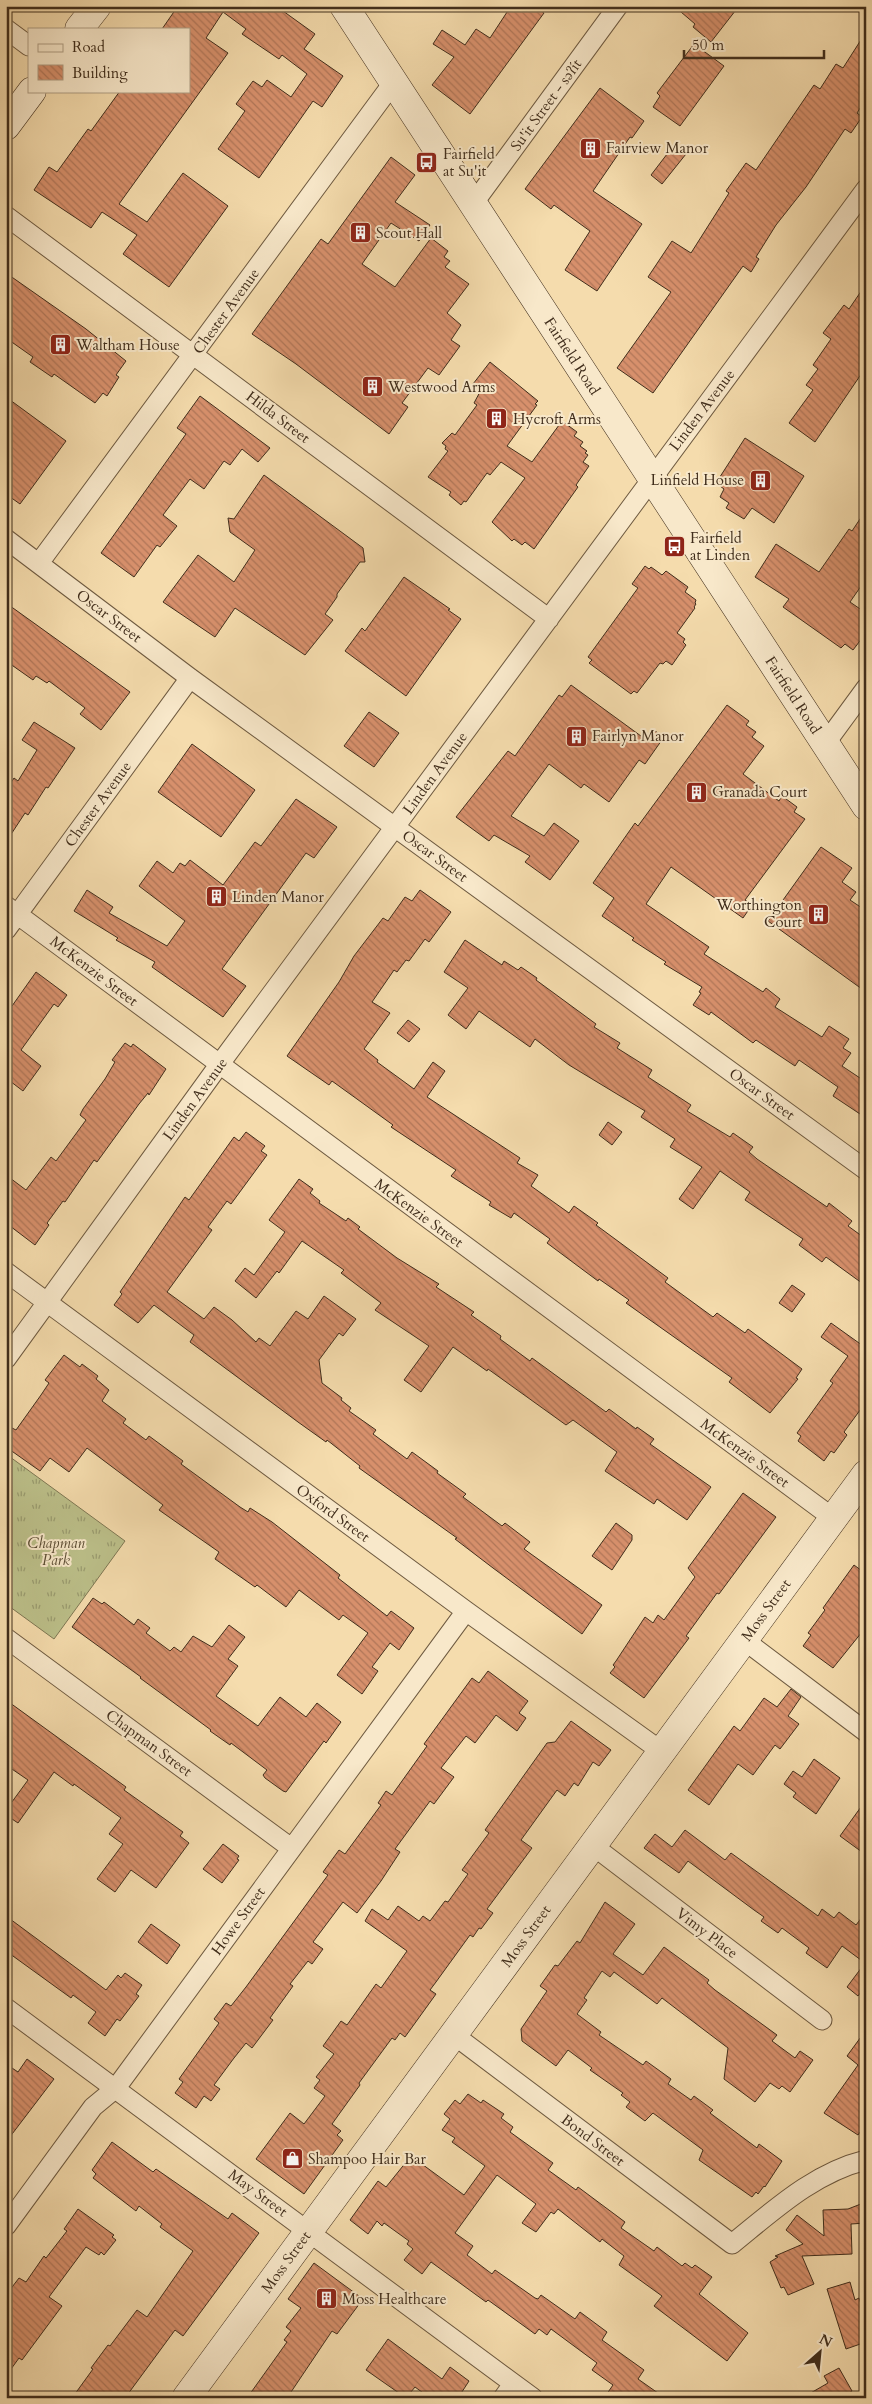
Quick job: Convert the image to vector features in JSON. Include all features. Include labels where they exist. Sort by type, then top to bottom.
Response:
[{"type":"street","points":[[80,28],[97,6]]},
{"type":"street","name":"Fairfield Road","points":[[344,6],[866,806]]},
{"type":"street","name":"Su'it Street - səʔít","points":[[473,204],[618,6]]},
{"type":"street","points":[[6,29],[28,45]]},
{"type":"street","name":"Chester Avenue","points":[[39,563],[393,83]]},
{"type":"street","points":[[6,126],[31,92]]},
{"type":"street","name":"Linden Avenue","points":[[6,1359],[220,1065],[866,188]]},
{"type":"street","name":"Hilda Street","points":[[6,216],[549,619]]},
{"type":"street","name":"Oscar Street","points":[[6,539],[190,678],[396,826],[866,1170]]},
{"type":"street","name":"Chester Avenue","points":[[6,930],[12,910],[190,678]]},
{"type":"street","points":[[825,744],[866,688]]},
{"type":"street","name":"McKenzie Street","points":[[12,910],[833,1518]]},
{"type":"street","name":"Oxford Street","points":[[6,1272],[466,1611],[661,1751]]},
{"type":"street","name":"Moss Street","points":[[186,2398],[866,1474]]},
{"type":"street","name":"Howe Street","points":[[6,2226],[93,2107],[116,2088],[466,1611]]},
{"type":"street","name":"Chapman Street","points":[[6,1638],[291,1848]]},
{"type":"street","points":[[744,1640],[866,1732]]},
{"type":"street","name":"Vimy Place","points":[[592,1845],[822,2020]]},
{"type":"street","name":"May Street","points":[[6,2008],[309,2230],[508,2391],[533,2398]]},
{"type":"street","name":"Bond Street","points":[[454,2035],[732,2244],[798,2191],[848,2165],[866,2160]]},
{"type":"green space","name":"Chapman Park","points":[[6,1454],[125,1541],[54,1639],[6,1604]]},
{"type":"building","points":[[178,6],[276,6],[315,34],[304,49],[343,76],[322,107],[313,101],[259,178],[218,149],[245,111],[236,104],[253,81],[262,87],[267,80],[291,97],[307,74],[282,55],[279,59],[242,34],[246,29],[223,12],[206,38],[228,53],[119,204],[147,222],[183,173],[228,206],[169,287],[123,254],[137,235],[102,212],[91,228],[34,190],[49,167],[57,172],[88,129],[91,131],[119,92],[190,92],[190,28],[163,28]]},
{"type":"building","points":[[511,6],[534,6],[544,13],[470,114],[432,85],[454,57],[433,44],[442,30],[465,45],[476,29],[490,38]]},
{"type":"building","points":[[674,6],[739,6],[711,42],[693,27],[695,24]]},
{"type":"building","points":[[866,32],[866,99],[857,113],[862,117],[851,133],[845,129],[806,187],[776,225],[756,257],[759,259],[751,272],[743,266],[653,393],[617,368],[671,292],[648,277],[672,241],[691,253],[729,193],[726,191],[746,163],[756,170],[814,85],[820,89],[836,64],[843,68]]},
{"type":"building","points":[[694,44],[724,66],[680,126],[653,107],[660,96],[657,93]]},
{"type":"building","name":"Fairview Manor","points":[[600,88],[644,121],[632,138],[630,137],[593,191],[642,224],[597,291],[565,270],[590,231],[554,205],[551,209],[525,189]]},
{"type":"building","points":[[674,145],[686,154],[662,184],[651,175]]},
{"type":"building","points":[[391,157],[415,175],[395,202],[430,225],[419,241],[391,223],[362,264],[395,287],[431,238],[448,251],[444,257],[450,261],[445,267],[469,284],[447,313],[461,325],[451,340],[460,346],[439,375],[428,368],[402,403],[408,407],[389,434],[296,364],[252,334],[321,239],[328,244]]},
{"type":"building","name":"Waltham House","points":[[6,273],[86,329],[126,361],[116,375],[119,377],[107,396],[103,393],[95,403],[54,374],[52,377],[30,362],[33,357],[6,338]]},
{"type":"building","points":[[866,284],[866,367],[815,442],[789,423],[813,390],[806,385],[818,369],[813,365],[831,339],[823,333],[844,305],[849,309]]},
{"type":"building","points":[[490,362],[538,401],[507,446],[532,462],[562,421],[577,432],[574,436],[583,442],[580,446],[587,451],[585,453],[588,455],[583,462],[589,466],[576,485],[578,487],[534,549],[525,542],[522,545],[514,539],[512,541],[492,522],[525,478],[501,462],[490,475],[487,473],[466,502],[464,501],[461,505],[449,495],[451,492],[428,477],[448,451],[442,443],[452,433],[455,435],[477,405],[474,403],[481,390],[473,384]]},
{"type":"building","points":[[200,396],[270,448],[258,462],[242,449],[230,465],[224,461],[204,489],[190,479],[163,515],[177,526],[160,547],[157,545],[134,577],[101,553],[186,434],[177,428]]},
{"type":"building","points":[[6,397],[66,441],[20,504],[6,494]]},
{"type":"building","name":"Linfield House","points":[[745,438],[804,476],[774,523],[752,508],[744,519],[726,508],[729,503],[720,497],[724,489],[716,483]]},
{"type":"building","points":[[264,475],[363,548],[365,562],[360,562],[337,594],[337,597],[325,614],[333,620],[305,655],[235,608],[215,637],[163,602],[198,555],[234,582],[255,550],[230,532],[228,518],[234,519]]},
{"type":"building","points":[[866,510],[866,579],[850,602],[866,613],[866,633],[853,650],[845,644],[841,648],[783,607],[789,599],[755,577],[776,544],[819,572],[849,529],[852,531]]},
{"type":"building","points":[[645,566],[649,569],[651,567],[662,575],[666,571],[688,587],[685,592],[696,600],[696,604],[677,633],[685,639],[683,642],[686,645],[672,665],[666,661],[663,664],[660,663],[637,693],[634,691],[631,694],[589,663],[592,660],[588,657],[638,588],[632,584]]},
{"type":"building","points":[[404,577],[450,609],[448,610],[461,619],[406,696],[345,651],[362,628],[365,631]]},
{"type":"building","points":[[6,603],[130,692],[101,730],[80,714],[85,708],[49,681],[47,683],[36,676],[33,680],[6,661]]},
{"type":"building","points":[[571,685],[645,739],[652,729],[664,737],[645,764],[639,760],[609,802],[584,784],[581,788],[549,764],[511,816],[544,836],[554,823],[579,841],[550,880],[525,862],[530,856],[494,835],[489,841],[456,817],[508,751],[515,756],[559,695],[562,697]]},
{"type":"building","points":[[727,705],[749,721],[746,725],[756,732],[752,737],[764,746],[743,774],[779,801],[782,796],[797,807],[794,812],[805,819],[745,900],[752,905],[743,918],[671,867],[646,904],[709,947],[704,954],[763,992],[766,988],[780,999],[775,1007],[822,1037],[829,1026],[849,1039],[843,1048],[851,1053],[842,1066],[866,1082],[866,1118],[833,1096],[838,1087],[799,1060],[795,1066],[756,1040],[753,1043],[711,1012],[709,1015],[693,1005],[701,993],[699,992],[702,987],[664,964],[666,962],[632,940],[634,938],[602,916],[614,898],[593,883],[635,823],[638,826]]},
{"type":"building","points":[[369,712],[399,733],[374,767],[344,746]]},
{"type":"building","points":[[34,722],[75,748],[48,788],[46,787],[28,815],[25,813],[6,842],[6,790],[14,778],[18,781],[37,750],[22,740]]},
{"type":"building","points":[[192,744],[255,790],[221,837],[158,792]]},
{"type":"building","points":[[296,799],[337,827],[314,858],[306,853],[222,969],[246,986],[223,1017],[152,967],[155,962],[116,940],[118,938],[74,911],[87,890],[113,907],[109,913],[167,946],[185,921],[139,886],[157,861],[173,873],[180,863],[185,866],[190,860],[223,885],[255,842],[261,846]]},
{"type":"building","name":"Worthington Court","points":[[821,847],[852,868],[842,882],[856,892],[850,900],[865,910],[860,918],[866,922],[866,992],[768,921]]},
{"type":"building","points":[[420,890],[451,912],[429,942],[425,939],[409,961],[406,960],[397,972],[394,970],[372,1002],[390,1013],[364,1049],[378,1060],[377,1062],[414,1089],[433,1062],[445,1071],[427,1097],[520,1158],[517,1163],[538,1175],[531,1186],[569,1213],[574,1206],[598,1223],[596,1225],[668,1278],[665,1282],[713,1317],[717,1313],[745,1333],[748,1329],[802,1369],[796,1378],[798,1379],[770,1413],[729,1382],[732,1378],[626,1303],[629,1300],[599,1279],[598,1281],[547,1243],[550,1239],[514,1213],[511,1218],[489,1205],[491,1202],[451,1176],[456,1170],[391,1127],[393,1125],[332,1081],[329,1085],[287,1056],[339,982],[354,956],[383,918],[388,921],[405,897],[412,901]]},
{"type":"building","points":[[465,940],[502,965],[504,961],[518,970],[521,967],[537,978],[536,980],[596,1024],[594,1027],[620,1043],[617,1048],[652,1070],[648,1077],[691,1105],[687,1111],[730,1137],[733,1133],[753,1147],[749,1152],[757,1159],[827,1207],[829,1203],[852,1221],[848,1226],[866,1239],[866,1286],[826,1257],[822,1262],[799,1245],[803,1239],[745,1200],[750,1192],[720,1171],[693,1209],[679,1199],[702,1167],[670,1147],[675,1139],[641,1117],[645,1111],[569,1065],[535,1039],[530,1047],[479,1011],[466,1029],[448,1015],[468,988],[444,972]]},
{"type":"building","points":[[36,972],[67,995],[58,1007],[54,1004],[21,1050],[41,1066],[23,1091],[6,1078],[6,1002],[12,1006]]},
{"type":"building","points":[[408,1020],[420,1029],[409,1042],[397,1033]]},
{"type":"building","points":[[125,1043],[131,1047],[133,1044],[166,1069],[149,1095],[148,1093],[139,1104],[97,1162],[94,1160],[65,1202],[63,1201],[47,1223],[49,1225],[35,1245],[6,1223],[6,1175],[26,1190],[51,1157],[56,1161],[86,1120],[80,1115],[83,1109],[105,1079],[115,1062],[112,1060]]},
{"type":"building","points":[[608,1122],[622,1132],[612,1145],[599,1135]]},
{"type":"building","points":[[246,1132],[265,1146],[261,1151],[267,1155],[231,1204],[227,1201],[208,1227],[212,1230],[167,1292],[204,1319],[214,1307],[232,1320],[256,1342],[259,1338],[270,1346],[296,1311],[308,1319],[324,1296],[356,1319],[343,1336],[339,1333],[319,1360],[322,1383],[342,1398],[341,1400],[351,1408],[349,1411],[376,1430],[373,1434],[407,1459],[412,1452],[438,1471],[437,1473],[466,1494],[463,1497],[502,1526],[505,1523],[530,1542],[524,1549],[602,1605],[582,1634],[455,1539],[457,1538],[359,1468],[360,1466],[327,1440],[326,1442],[190,1342],[194,1335],[154,1305],[138,1323],[114,1305],[122,1294],[120,1292],[185,1197],[189,1200],[234,1137],[239,1141]]},
{"type":"building","points":[[299,1179],[313,1189],[310,1193],[320,1201],[319,1203],[346,1221],[348,1218],[360,1227],[358,1229],[397,1258],[439,1284],[436,1287],[474,1312],[471,1315],[501,1336],[500,1339],[530,1361],[532,1358],[606,1412],[609,1409],[636,1429],[637,1427],[654,1439],[650,1444],[711,1487],[687,1520],[657,1499],[654,1504],[605,1471],[617,1452],[573,1420],[566,1425],[488,1369],[487,1371],[453,1347],[421,1392],[404,1380],[429,1346],[375,1310],[381,1303],[341,1273],[344,1270],[302,1241],[279,1273],[277,1271],[256,1298],[235,1281],[245,1268],[254,1275],[285,1232],[269,1220]]},
{"type":"building","points":[[792,1285],[805,1294],[792,1312],[779,1303]]},
{"type":"building","points":[[831,1323],[866,1348],[866,1402],[844,1432],[847,1435],[834,1453],[831,1451],[824,1461],[798,1441],[801,1436],[797,1433],[833,1383],[830,1381],[848,1356],[821,1337]]},
{"type":"building","points":[[64,1355],[80,1367],[82,1364],[98,1376],[96,1379],[109,1390],[102,1401],[126,1419],[123,1423],[146,1440],[149,1436],[183,1461],[181,1464],[240,1507],[248,1512],[250,1508],[272,1522],[340,1575],[338,1578],[387,1616],[391,1611],[414,1628],[399,1650],[390,1643],[372,1667],[378,1671],[362,1694],[337,1675],[368,1633],[343,1615],[339,1620],[299,1590],[286,1607],[257,1585],[255,1587],[215,1559],[219,1552],[159,1510],[163,1505],[87,1448],[69,1472],[50,1458],[40,1471],[6,1447],[6,1436],[12,1428],[16,1430],[49,1383],[45,1380]]},
{"type":"building","points":[[743,1493],[776,1517],[719,1594],[717,1593],[686,1636],[689,1638],[644,1698],[610,1673],[615,1667],[613,1665],[645,1617],[653,1623],[658,1615],[664,1620],[695,1577],[688,1568]]},
{"type":"building","points":[[616,1523],[632,1535],[632,1540],[612,1570],[592,1556]]},
{"type":"building","points":[[854,1565],[866,1574],[866,1627],[833,1668],[803,1646],[811,1635],[808,1633],[825,1610],[823,1608]]},
{"type":"building","points":[[93,1598],[102,1604],[104,1602],[134,1625],[138,1619],[150,1628],[146,1633],[170,1651],[174,1647],[181,1652],[193,1636],[212,1647],[229,1625],[245,1637],[228,1659],[238,1666],[216,1696],[258,1726],[280,1697],[306,1717],[317,1703],[341,1722],[326,1743],[324,1741],[286,1792],[283,1791],[265,1778],[263,1775],[267,1770],[231,1743],[230,1745],[210,1731],[141,1677],[72,1627]]},
{"type":"building","points":[[488,1671],[528,1701],[519,1713],[526,1718],[517,1731],[496,1715],[475,1743],[466,1736],[441,1768],[454,1777],[434,1804],[430,1801],[395,1849],[400,1852],[381,1881],[357,1913],[343,1902],[313,1942],[323,1949],[312,1964],[308,1961],[290,1984],[293,1986],[270,2018],[273,2020],[252,2048],[246,2043],[234,2058],[214,2085],[220,2089],[211,2101],[204,2096],[196,2108],[175,2093],[183,2082],[179,2079],[219,2023],[214,2019],[226,2003],[231,2006],[246,1987],[328,1875],[323,1872],[339,1850],[345,1854],[381,1805],[378,1803],[386,1791],[392,1795],[427,1746],[424,1744],[472,1678],[479,1683]]},
{"type":"building","points":[[791,1689],[801,1697],[788,1716],[799,1724],[780,1749],[775,1745],[753,1775],[738,1764],[709,1805],[688,1790],[734,1726],[740,1731],[764,1698],[777,1707]]},
{"type":"building","points":[[6,1700],[126,1787],[124,1790],[183,1832],[180,1836],[189,1843],[156,1888],[131,1870],[115,1892],[97,1879],[123,1844],[109,1834],[121,1818],[54,1772],[18,1823],[6,1815],[6,1810],[28,1780],[6,1765]]},
{"type":"building","points":[[571,1721],[611,1750],[599,1766],[593,1762],[578,1786],[574,1783],[565,1796],[557,1790],[521,1840],[532,1848],[487,1909],[493,1913],[473,1937],[470,1935],[430,1990],[436,1994],[405,2037],[400,2033],[395,2040],[392,2038],[359,2083],[360,2085],[332,2124],[341,2131],[337,2135],[343,2140],[304,2194],[256,2159],[290,2113],[304,2124],[325,2096],[314,2088],[320,2080],[316,2077],[334,2054],[323,2046],[341,2021],[347,2025],[376,1984],[381,1988],[407,1951],[365,1921],[372,1909],[388,1920],[398,1906],[419,1921],[423,1916],[430,1921],[445,1901],[448,1902],[468,1874],[462,1870],[489,1833],[485,1830],[547,1743],[555,1742]]},
{"type":"building","points":[[814,1759],[840,1778],[816,1814],[793,1797],[796,1793],[784,1784],[793,1771],[802,1777]]},
{"type":"building","points":[[866,1800],[866,1855],[840,1836]]},
{"type":"building","points":[[685,1830],[725,1860],[731,1853],[818,1916],[822,1909],[834,1918],[839,1912],[856,1925],[866,1912],[866,1985],[858,1996],[847,1987],[865,1963],[842,1946],[827,1968],[806,1953],[809,1948],[782,1928],[778,1933],[761,1921],[764,1917],[688,1861],[679,1873],[644,1848],[655,1834],[672,1847]]},
{"type":"building","points":[[223,1844],[239,1856],[237,1859],[239,1860],[222,1883],[203,1869]]},
{"type":"building","points":[[605,1902],[635,1924],[613,1954],[643,1975],[664,1947],[709,1980],[707,1983],[715,1990],[777,2035],[772,2041],[795,2058],[800,2051],[813,2060],[790,2092],[782,2086],[779,2089],[770,2083],[755,2102],[724,2079],[728,2048],[662,1998],[657,2004],[614,1972],[610,1977],[602,1971],[584,1998],[587,2000],[577,2014],[601,2032],[599,2035],[643,2065],[646,2061],[671,2079],[668,2084],[691,2100],[694,2096],[713,2110],[710,2113],[757,2148],[759,2144],[782,2161],[765,2187],[758,2194],[756,2192],[752,2197],[699,2160],[703,2150],[653,2113],[645,2121],[626,2107],[630,2102],[621,2095],[623,2093],[590,2070],[592,2068],[568,2050],[556,2066],[522,2041],[521,2029],[547,1991],[540,1986],[555,1965],[558,1966],[577,1941],[580,1943]]},
{"type":"building","points":[[6,1916],[106,1990],[118,1975],[121,1978],[125,1973],[142,1985],[136,1994],[139,1996],[120,2021],[117,2019],[105,2036],[88,2023],[96,2012],[73,1995],[71,1998],[6,1951]]},
{"type":"building","points":[[151,1924],[180,1945],[167,1964],[138,1942]]},
{"type":"building","points":[[866,2030],[866,2124],[858,2135],[824,2113],[858,2065],[847,2056]]},
{"type":"building","points":[[27,2059],[54,2079],[6,2142],[6,2064],[18,2072]]},
{"type":"building","points":[[468,2094],[481,2103],[483,2100],[504,2114],[501,2118],[513,2127],[510,2132],[553,2163],[548,2170],[576,2190],[578,2187],[625,2222],[621,2228],[654,2251],[657,2247],[682,2266],[685,2263],[692,2268],[695,2265],[712,2277],[699,2294],[748,2333],[727,2361],[654,2306],[662,2296],[619,2265],[624,2256],[602,2239],[600,2242],[558,2209],[554,2214],[551,2212],[536,2232],[522,2223],[536,2204],[497,2175],[455,2233],[473,2246],[467,2255],[492,2274],[495,2270],[535,2298],[538,2299],[541,2295],[575,2319],[580,2312],[607,2332],[602,2340],[644,2370],[638,2379],[665,2398],[604,2398],[613,2385],[592,2370],[597,2363],[551,2329],[547,2335],[539,2329],[535,2334],[488,2300],[486,2302],[431,2262],[422,2274],[404,2260],[413,2249],[407,2244],[409,2241],[384,2223],[382,2226],[377,2221],[368,2234],[350,2220],[378,2181],[386,2187],[411,2156],[464,2195],[485,2166],[452,2142],[455,2138],[442,2130],[450,2119],[444,2114],[455,2100],[460,2104]]},
{"type":"building","points":[[112,2142],[153,2172],[156,2169],[228,2219],[232,2213],[259,2233],[183,2336],[175,2330],[125,2398],[72,2398],[93,2369],[91,2368],[137,2310],[147,2317],[193,2251],[160,2227],[162,2224],[139,2206],[136,2211],[93,2178],[96,2174],[92,2170]]},
{"type":"building","points":[[866,2202],[866,2223],[851,2224],[852,2254],[802,2256],[814,2284],[788,2295],[784,2287],[781,2288],[770,2262],[778,2257],[775,2256],[803,2244],[786,2230],[797,2215],[824,2236],[823,2210],[848,2209]]},
{"type":"building","points":[[78,2209],[114,2235],[112,2237],[116,2240],[104,2255],[101,2252],[99,2255],[86,2247],[49,2297],[62,2306],[22,2360],[19,2358],[6,2376],[6,2295],[19,2278],[26,2282],[44,2256],[46,2258],[67,2231],[64,2229]]},
{"type":"building","points":[[314,2263],[363,2299],[337,2334],[332,2331],[287,2398],[247,2398],[287,2342],[284,2340],[291,2331],[286,2327],[301,2308],[288,2299]]},
{"type":"building","points":[[850,2282],[855,2300],[859,2298],[866,2320],[866,2342],[846,2349],[827,2289]]},
{"type":"building","points":[[388,2339],[442,2379],[450,2367],[469,2381],[458,2398],[430,2398],[415,2387],[406,2398],[366,2370]]},
{"type":"building","points":[[839,2368],[852,2391],[841,2398],[802,2398],[828,2383],[824,2376]]},
{"type":"place","name":"Fairview Manor","points":[[590,148]]},
{"type":"place","name":"Fairfield at Su'it","points":[[427,163]]},
{"type":"place","name":"Scout Hall","points":[[360,233]]},
{"type":"place","name":"Waltham House","points":[[60,345]]},
{"type":"place","name":"Westwood Arms","points":[[372,387]]},
{"type":"place","name":"Hycroft Arms","points":[[497,419]]},
{"type":"place","name":"Linfield House","points":[[760,480]]},
{"type":"place","name":"Fairfield at Linden","points":[[674,547]]},
{"type":"place","name":"Fairlyn Manor","points":[[576,736]]},
{"type":"place","name":"Granada Court","points":[[696,792]]},
{"type":"place","name":"Linden Manor","points":[[216,897]]},
{"type":"place","name":"Worthington Court","points":[[818,914]]},
{"type":"place","name":"Shampoo Hair Bar","points":[[292,2159]]},
{"type":"place","name":"Moss Healthcare","points":[[326,2299]]}]
